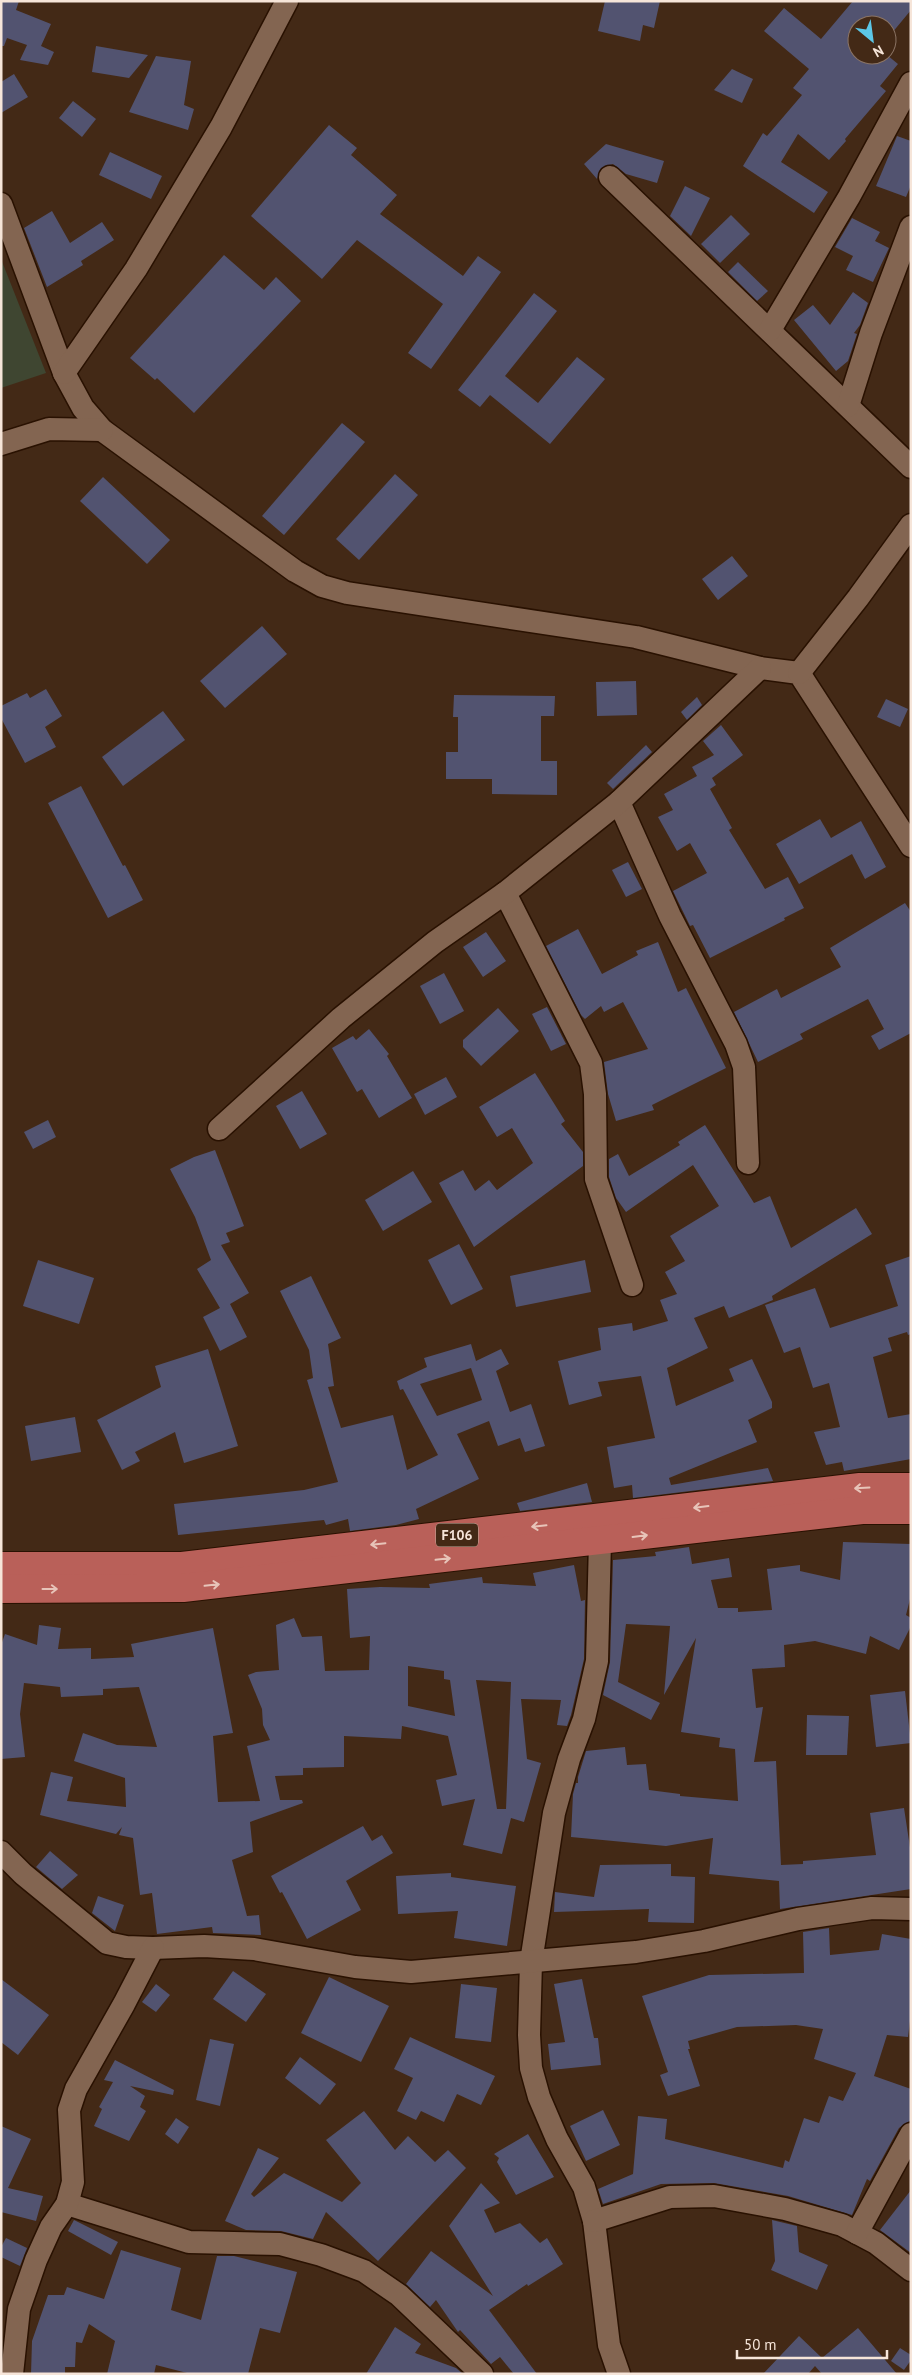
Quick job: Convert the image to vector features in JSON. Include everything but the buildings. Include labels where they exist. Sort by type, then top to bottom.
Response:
[{"type":"main road","name":"F106","points":[[1,1566],[182,1566],[860,1487],[911,1487]]},
{"type":"main road","name":"F106","points":[[1,1589],[184,1588],[862,1510],[911,1510]]},
{"type":"street","points":[[64,372],[136,270],[221,127],[287,1]]},
{"type":"street","points":[[770,330],[849,197],[911,83]]},
{"type":"street","points":[[610,177],[911,467]]},
{"type":"street","points":[[1,204],[64,372],[83,408],[102,430],[295,571],[322,586],[347,593],[636,637],[760,668],[799,673],[911,846]]},
{"type":"street","points":[[848,406],[871,333],[911,227]]},
{"type":"street","points":[[1,444],[50,429],[102,430]]},
{"type":"street","points":[[799,673],[858,598],[911,525]]},
{"type":"street","points":[[219,1128],[341,1018],[435,942],[505,893],[619,802],[760,668]]},
{"type":"street","points":[[619,802],[670,916],[736,1044],[744,1067],[748,1163]]},
{"type":"street","points":[[505,893],[591,1063],[595,1094],[596,1179],[632,1285]]},
{"type":"street","points":[[600,1541],[597,1661],[584,1719],[569,1759],[554,1814],[531,1962],[531,2068],[539,2097],[557,2139],[584,2187],[594,2220],[609,2344],[619,2374]]},
{"type":"street","points":[[1,1852],[23,1874],[107,1942],[126,1947],[204,1946],[254,1949],[355,1967],[411,1972],[636,1952],[704,1941],[798,1919],[872,1908],[911,1909]]},
{"type":"street","points":[[12,2374],[19,2309],[36,2260],[51,2227],[67,2204],[74,2182],[69,2110],[76,2089],[153,1948]]},
{"type":"street","points":[[857,2233],[911,2134]]},
{"type":"street","points":[[594,2220],[670,2196],[714,2196],[785,2209],[842,2225],[876,2243],[911,2270]]},
{"type":"street","points":[[67,2204],[189,2242],[280,2244],[321,2254],[364,2271],[399,2295],[482,2374]]},
{"type":"green space","points":[[1,259],[46,373],[1,388]]}]
